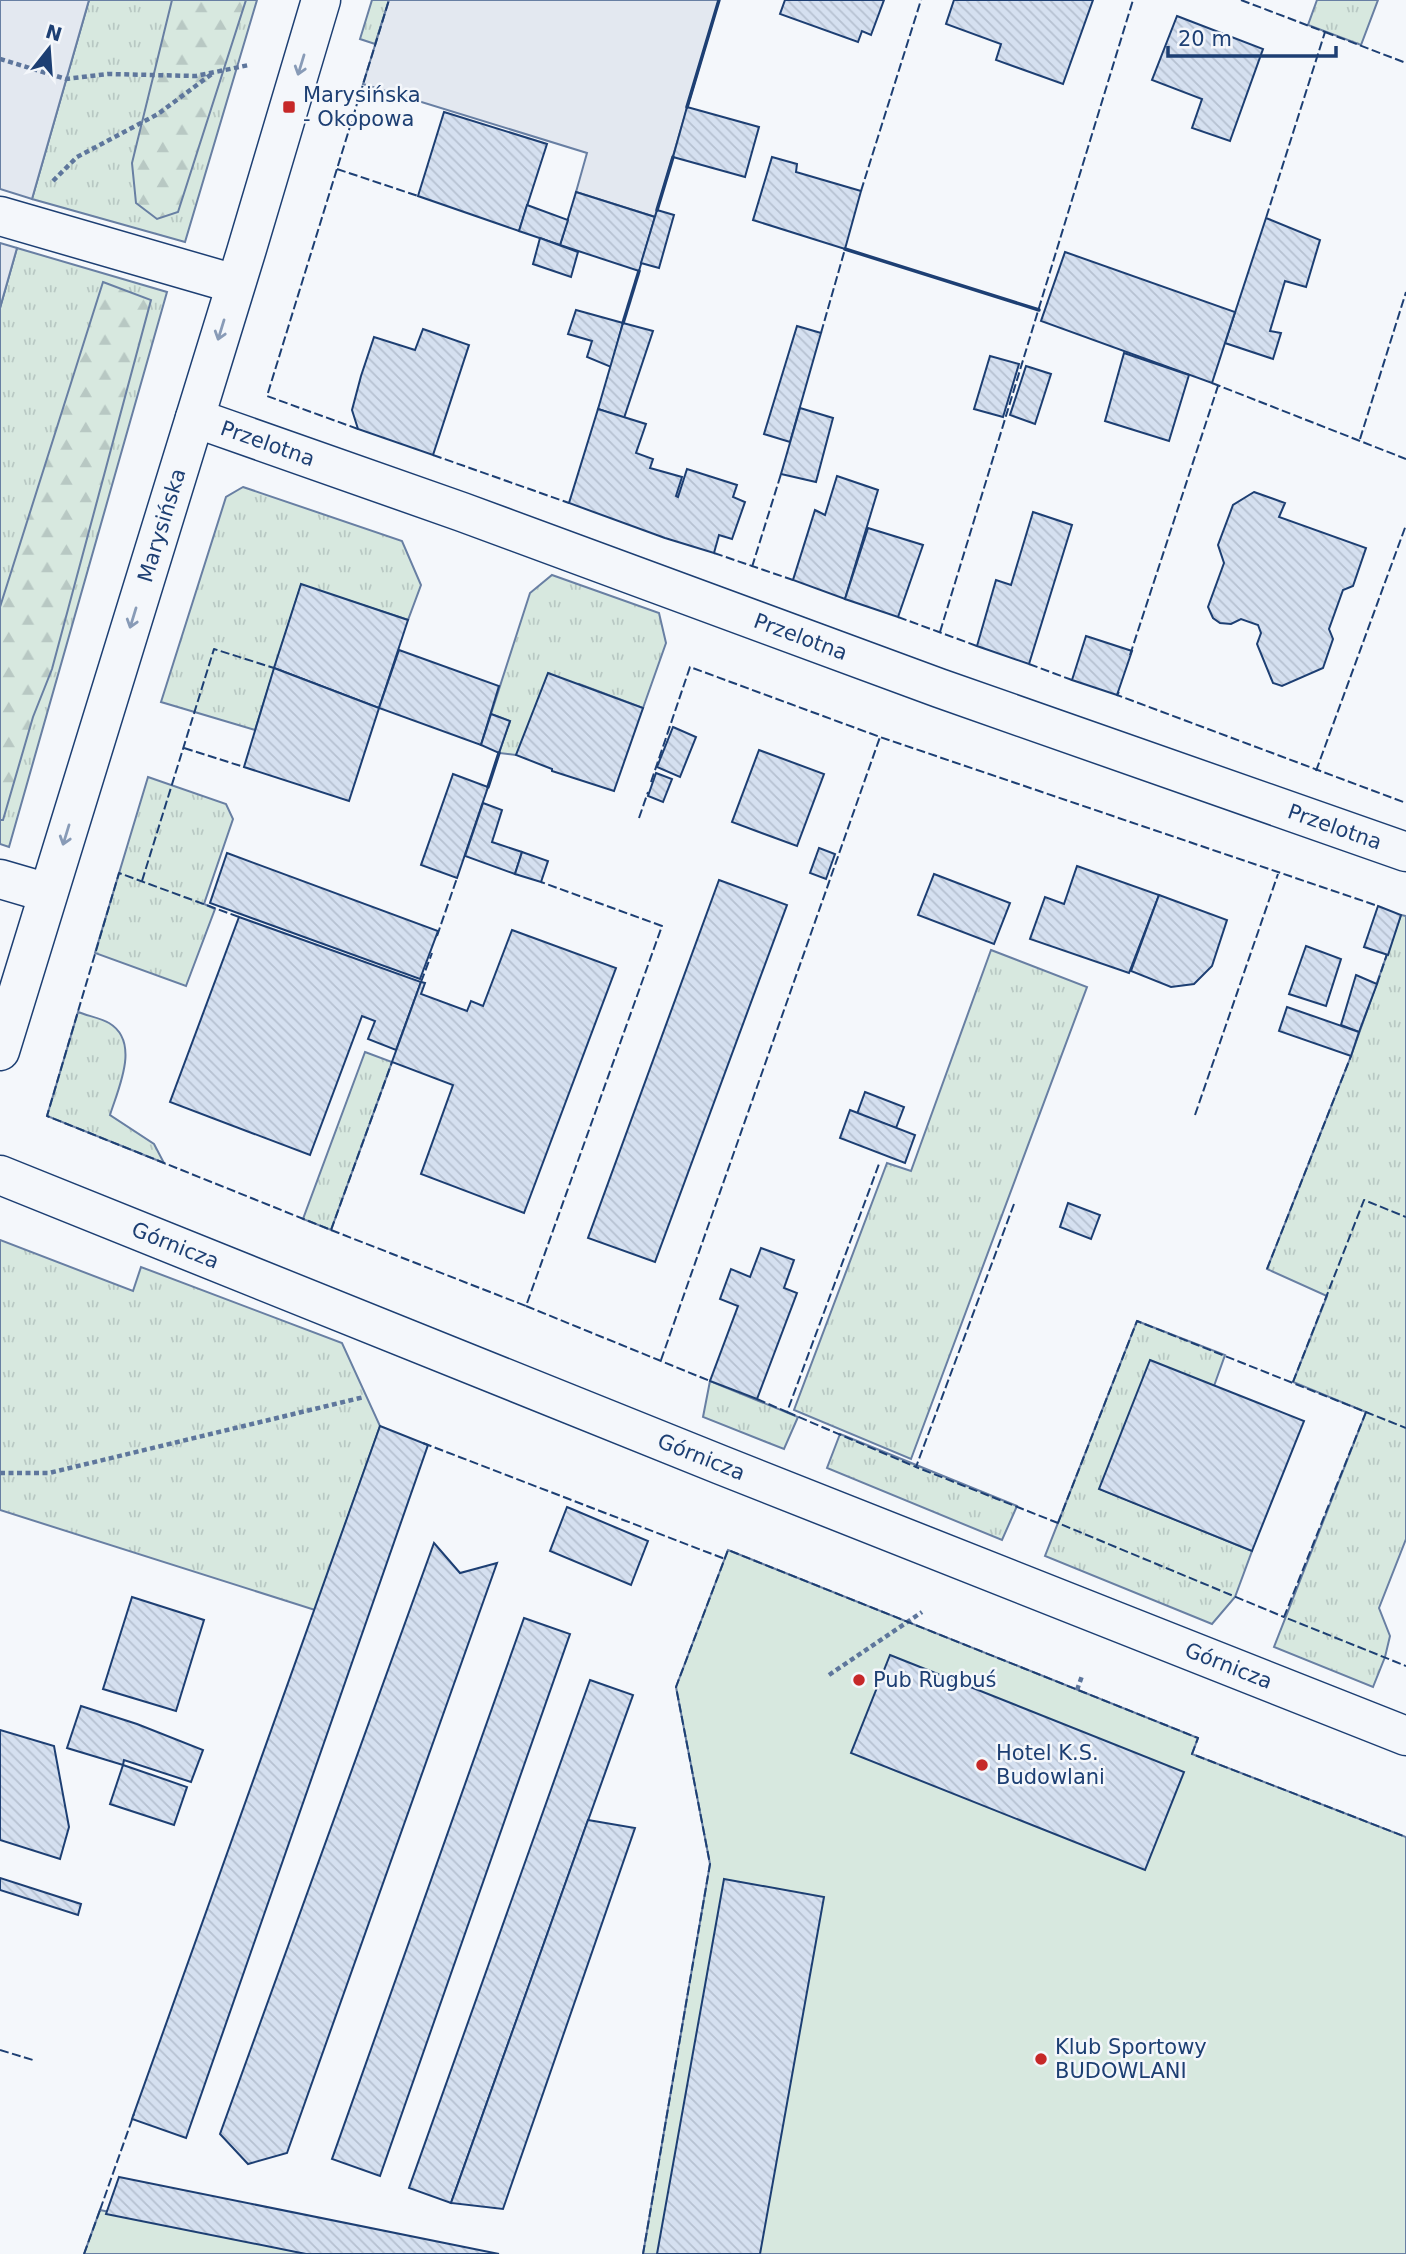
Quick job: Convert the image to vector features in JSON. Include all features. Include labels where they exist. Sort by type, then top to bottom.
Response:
[{"type":"street","name":"Marysińska","points":[[0,1051],[13,964],[48,893],[321,0]]},
{"type":"street","points":[[14,220],[235,284]]},
{"type":"street","name":"Przelotna","points":[[195,418],[462,512],[939,688],[1406,852]]},
{"type":"street","points":[[0,879],[48,893]]},
{"type":"street","name":"Górnicza","points":[[0,1175],[721,1465],[1406,1736]]},
{"type":"path","points":[[0,59],[66,79],[108,74],[196,76],[249,65]]},
{"type":"path","points":[[14,220],[77,157],[158,114],[214,72]]},
{"type":"path","points":[[0,1473],[49,1473],[364,1397]]},
{"type":"path","points":[[829,1675],[922,1612]]},
{"type":"path","points":[[1077,1689],[1082,1675]]},
{"type":"green space","points":[[89,0],[257,0],[185,242],[32,199]]},
{"type":"green space","points":[[172,0],[246,0],[178,212],[157,219],[136,203],[132,163]]},
{"type":"green space","points":[[372,0],[389,0],[375,44],[360,39]]},
{"type":"green space","points":[[1317,0],[1378,0],[1361,45],[1308,25]]},
{"type":"green space","points":[[17,248],[167,292],[9,847],[0,844],[0,308]]},
{"type":"green space","points":[[103,282],[151,300],[52,669],[33,717],[3,820],[0,820],[0,607]]},
{"type":"green space","points":[[243,487],[402,541],[421,585],[408,620],[301,585],[255,730],[161,702],[226,497]]},
{"type":"green space","points":[[552,575],[659,613],[666,643],[643,708],[579,684],[516,755],[499,753],[510,721],[491,714],[530,593]]},
{"type":"green space","points":[[148,777],[226,804],[233,819],[204,904],[215,909],[186,986],[95,953]]},
{"type":"green space","points":[[1401,915],[1406,916],[1406,1539],[1379,1608],[1390,1636],[1373,1687],[1274,1647],[1366,1412],[1293,1382],[1327,1296],[1267,1269],[1351,1056]]},
{"type":"green space","points":[[991,950],[1087,987],[911,1459],[794,1410],[887,1163],[911,1171]]},
{"type":"green space","points":[[78,1012],[105,1021],[119,1031],[124,1042],[124,1066],[110,1115],[154,1144],[164,1163],[47,1116]]},
{"type":"green space","points":[[365,1052],[392,1062],[331,1230],[303,1219]]},
{"type":"green space","points":[[0,1240],[133,1291],[141,1267],[342,1343],[380,1426],[315,1610],[0,1510]]},
{"type":"green space","points":[[1137,1321],[1225,1355],[1214,1386],[1100,1489],[1252,1551],[1235,1597],[1212,1624],[1045,1556]]},
{"type":"green space","points":[[710,1381],[798,1417],[784,1449],[703,1417]]},
{"type":"green space","points":[[840,1434],[1017,1506],[1002,1540],[827,1468]]},
{"type":"green space","name":"Klub Sportowy BUDOWLANI","points":[[728,1550],[1198,1738],[1192,1754],[1406,1837],[1406,2254],[643,2254],[710,1864],[676,1687]]},
{"type":"green space","points":[[100,2210],[311,2254],[84,2254]]},
{"type":"shaded area","points":[[0,0],[89,0],[32,199],[0,189]]},
{"type":"shaded area","points":[[389,0],[719,0],[655,217],[576,192],[587,153],[363,84]]},
{"type":"shaded area","points":[[0,243],[17,248],[0,308]]},
{"type":"building","points":[[785,0],[884,0],[871,35],[862,31],[858,42],[780,14]]},
{"type":"building","points":[[954,0],[1093,0],[1063,84],[996,60],[1001,44],[946,24]]},
{"type":"building","points":[[1177,16],[1263,49],[1230,141],[1192,128],[1202,99],[1152,80]]},
{"type":"building","points":[[687,107],[759,127],[745,177],[673,157]]},
{"type":"building","points":[[444,112],[547,144],[519,231],[418,196]]},
{"type":"building","points":[[772,157],[797,164],[796,172],[861,191],[845,249],[753,220]]},
{"type":"building","points":[[576,192],[655,217],[639,271],[560,245]]},
{"type":"building","points":[[527,205],[568,220],[560,245],[519,231]]},
{"type":"building","points":[[657,210],[674,215],[659,268],[641,263]]},
{"type":"building","points":[[1266,218],[1320,240],[1306,287],[1285,281],[1270,331],[1281,333],[1273,359],[1225,343]]},
{"type":"building","points":[[540,238],[578,252],[571,277],[533,264]]},
{"type":"building","points":[[1065,252],[1235,312],[1212,383],[1041,321]]},
{"type":"building","points":[[576,310],[623,323],[611,367],[587,357],[592,341],[568,334]]},
{"type":"building","points":[[623,323],[653,331],[624,418],[598,409]]},
{"type":"building","points":[[797,326],[821,333],[790,442],[764,434]]},
{"type":"building","points":[[423,329],[469,345],[433,455],[358,429],[352,410],[374,337],[415,350]]},
{"type":"building","points":[[1124,353],[1189,375],[1169,441],[1105,421]]},
{"type":"building","points":[[990,356],[1019,364],[1003,417],[974,409]]},
{"type":"building","points":[[1026,366],[1051,374],[1035,424],[1010,415]]},
{"type":"building","points":[[800,408],[833,418],[816,482],[781,474]]},
{"type":"building","points":[[598,409],[646,424],[636,453],[653,459],[650,468],[682,477],[676,496],[678,497],[687,469],[737,485],[733,497],[745,502],[732,539],[719,535],[714,553],[569,503]]},
{"type":"building","points":[[837,476],[878,490],[845,599],[793,580],[815,510],[825,515]]},
{"type":"building","points":[[1254,492],[1285,503],[1279,517],[1366,548],[1353,586],[1343,590],[1329,629],[1333,639],[1323,668],[1282,686],[1273,683],[1257,644],[1261,633],[1258,625],[1241,619],[1231,624],[1220,623],[1213,618],[1208,607],[1224,563],[1218,545],[1233,505]]},
{"type":"building","points":[[1033,512],[1072,525],[1029,664],[977,646],[996,580],[1011,585]]},
{"type":"building","points":[[868,528],[923,545],[898,617],[845,599]]},
{"type":"building","points":[[301,584],[408,620],[379,708],[274,668]]},
{"type":"building","points":[[1086,636],[1132,651],[1117,695],[1072,680]]},
{"type":"building","points":[[399,650],[499,686],[481,745],[379,708]]},
{"type":"building","points":[[274,668],[379,708],[349,801],[244,767]]},
{"type":"building","points":[[548,673],[643,708],[614,791],[552,771],[516,755]]},
{"type":"building","points":[[491,714],[510,721],[499,753],[481,745]]},
{"type":"building","points":[[673,727],[696,737],[680,777],[657,767]]},
{"type":"building","points":[[759,750],[824,774],[797,846],[732,822]]},
{"type":"building","points":[[656,773],[672,779],[663,802],[648,796]]},
{"type":"building","points":[[453,774],[488,787],[457,878],[421,865]]},
{"type":"building","points":[[483,803],[502,810],[492,842],[522,852],[515,874],[465,856]]},
{"type":"building","points":[[819,848],[835,854],[826,879],[810,873]]},
{"type":"building","points":[[522,852],[548,861],[541,882],[515,874]]},
{"type":"building","points":[[227,853],[438,931],[420,979],[210,903]]},
{"type":"building","points":[[1077,866],[1159,895],[1129,973],[1030,939],[1045,897],[1064,904]]},
{"type":"building","points":[[934,874],[1010,903],[994,944],[918,915]]},
{"type":"building","points":[[719,880],[787,905],[655,1262],[588,1238]]},
{"type":"building","points":[[1159,895],[1227,920],[1212,966],[1194,984],[1171,987],[1131,971]]},
{"type":"building","points":[[1378,906],[1401,915],[1388,955],[1364,947]]},
{"type":"building","points":[[239,917],[421,982],[396,1050],[368,1039],[375,1021],[362,1016],[310,1155],[170,1102]]},
{"type":"building","points":[[512,930],[616,968],[524,1213],[421,1174],[453,1085],[392,1062],[421,982],[425,983],[421,994],[467,1011],[471,1001],[483,1006]]},
{"type":"building","points":[[1306,946],[1341,959],[1326,1006],[1289,994]]},
{"type":"building","points":[[1356,975],[1377,984],[1359,1032],[1341,1025]]},
{"type":"building","points":[[1287,1007],[1359,1032],[1351,1056],[1279,1031]]},
{"type":"building","points":[[865,1092],[904,1107],[896,1128],[857,1114]]},
{"type":"building","points":[[850,1110],[915,1135],[905,1163],[840,1138]]},
{"type":"building","points":[[1068,1203],[1100,1215],[1091,1239],[1060,1227]]},
{"type":"building","points":[[761,1248],[794,1260],[784,1288],[797,1293],[757,1399],[710,1381],[738,1306],[720,1299],[731,1269],[750,1277]]},
{"type":"building","points":[[1150,1360],[1304,1421],[1252,1551],[1099,1489]]},
{"type":"building","points":[[380,1426],[428,1445],[186,2138],[132,2119]]},
{"type":"building","points":[[567,1507],[648,1541],[631,1585],[550,1551]]},
{"type":"building","points":[[434,1543],[460,1573],[497,1563],[287,2153],[248,2164],[220,2134]]},
{"type":"building","points":[[132,1597],[204,1620],[176,1711],[103,1689]]},
{"type":"building","points":[[524,1618],[570,1634],[380,2176],[332,2159]]},
{"type":"building","points":[[890,1655],[1184,1772],[1145,1870],[851,1753]]},
{"type":"building","points":[[590,1680],[633,1695],[451,2203],[409,2188]]},
{"type":"building","points":[[81,1706],[203,1750],[191,1782],[124,1760],[123,1765],[67,1748]]},
{"type":"building","points":[[0,1730],[54,1746],[69,1827],[60,1859],[0,1840]]},
{"type":"building","points":[[123,1765],[187,1787],[174,1825],[110,1804]]},
{"type":"building","points":[[588,1820],[635,1828],[503,2209],[451,2203]]},
{"type":"building","points":[[0,1878],[81,1904],[78,1915],[0,1890]]},
{"type":"building","points":[[724,1879],[824,1897],[760,2254],[657,2254]]},
{"type":"building","points":[[119,2177],[499,2254],[306,2254],[106,2214]]},
{"type":"fence","points":[[358,429],[267,396],[389,0]]},
{"type":"fence","points":[[861,191],[921,0]]},
{"type":"fence","points":[[940,632],[1133,0]]},
{"type":"fence","points":[[1241,0],[1325,32],[1266,218]]},
{"type":"fence","points":[[1325,32],[1406,63]]},
{"type":"fence","points":[[337,169],[418,196]]},
{"type":"fence","points":[[821,333],[845,249]]},
{"type":"fence","points":[[1360,439],[1406,292]]},
{"type":"fence","points":[[1212,383],[1406,459]]},
{"type":"fence","points":[[1130,655],[1218,386]]},
{"type":"fence","points":[[433,455],[569,503]]},
{"type":"fence","points":[[752,567],[781,474]]},
{"type":"fence","points":[[1316,771],[1406,525]]},
{"type":"fence","points":[[714,553],[793,580]]},
{"type":"fence","points":[[898,617],[977,646]]},
{"type":"fence","points":[[142,881],[214,649],[274,668]]},
{"type":"fence","points":[[1029,664],[1072,680]]},
{"type":"fence","points":[[651,782],[690,667],[880,737],[1378,906]]},
{"type":"fence","points":[[1119,692],[1117,695],[1406,803]]},
{"type":"fence","points":[[661,1360],[880,737]]},
{"type":"fence","points":[[184,748],[244,767]]},
{"type":"fence","points":[[639,818],[648,792]]},
{"type":"fence","points":[[239,917],[119,873],[47,1116],[331,1230],[392,1062]]},
{"type":"fence","points":[[1195,1115],[1278,874]]},
{"type":"fence","points":[[437,936],[457,878]]},
{"type":"fence","points":[[331,1230],[526,1306],[662,926],[541,882]]},
{"type":"fence","points":[[421,982],[432,953]]},
{"type":"fence","points":[[1377,984],[1387,954]]},
{"type":"fence","points":[[1267,1269],[1351,1056]]},
{"type":"fence","points":[[757,1399],[787,1412],[879,1164]]},
{"type":"fence","points":[[1293,1382],[1364,1200],[1406,1217]]},
{"type":"fence","points":[[1014,1204],[916,1467],[1284,1617]]},
{"type":"fence","points":[[526,1306],[710,1381]]},
{"type":"fence","points":[[1058,1523],[1137,1321],[1406,1428]]},
{"type":"fence","points":[[787,1412],[916,1467]]},
{"type":"fence","points":[[1366,1412],[1284,1617],[1406,1666]]},
{"type":"fence","points":[[423,1443],[725,1559]]},
{"type":"fence","points":[[643,2254],[710,1864],[676,1687],[728,1550],[1198,1738],[1192,1754],[1406,1837]]},
{"type":"fence","points":[[0,2050],[33,2060]]},
{"type":"fence","points":[[100,2210],[134,2114]]},
{"type":"fence","points":[[84,2254],[102,2210]]},
{"type":"wall","points":[[687,107],[719,0]]},
{"type":"wall","points":[[657,210],[673,157]]},
{"type":"wall","points":[[845,249],[1039,310]]},
{"type":"wall","points":[[623,323],[639,271]]},
{"type":"wall","points":[[488,787],[499,753]]},
{"type":"place","name":"Marysińska - Okopowa","points":[[289,107]]},
{"type":"place","name":"Pub Rugbuś","points":[[859,1680]]},
{"type":"place","name":"Hotel K.S. Budowlani","points":[[982,1765]]},
{"type":"place","name":"Klub Sportowy BUDOWLANI","points":[[1041,2059]]}]
